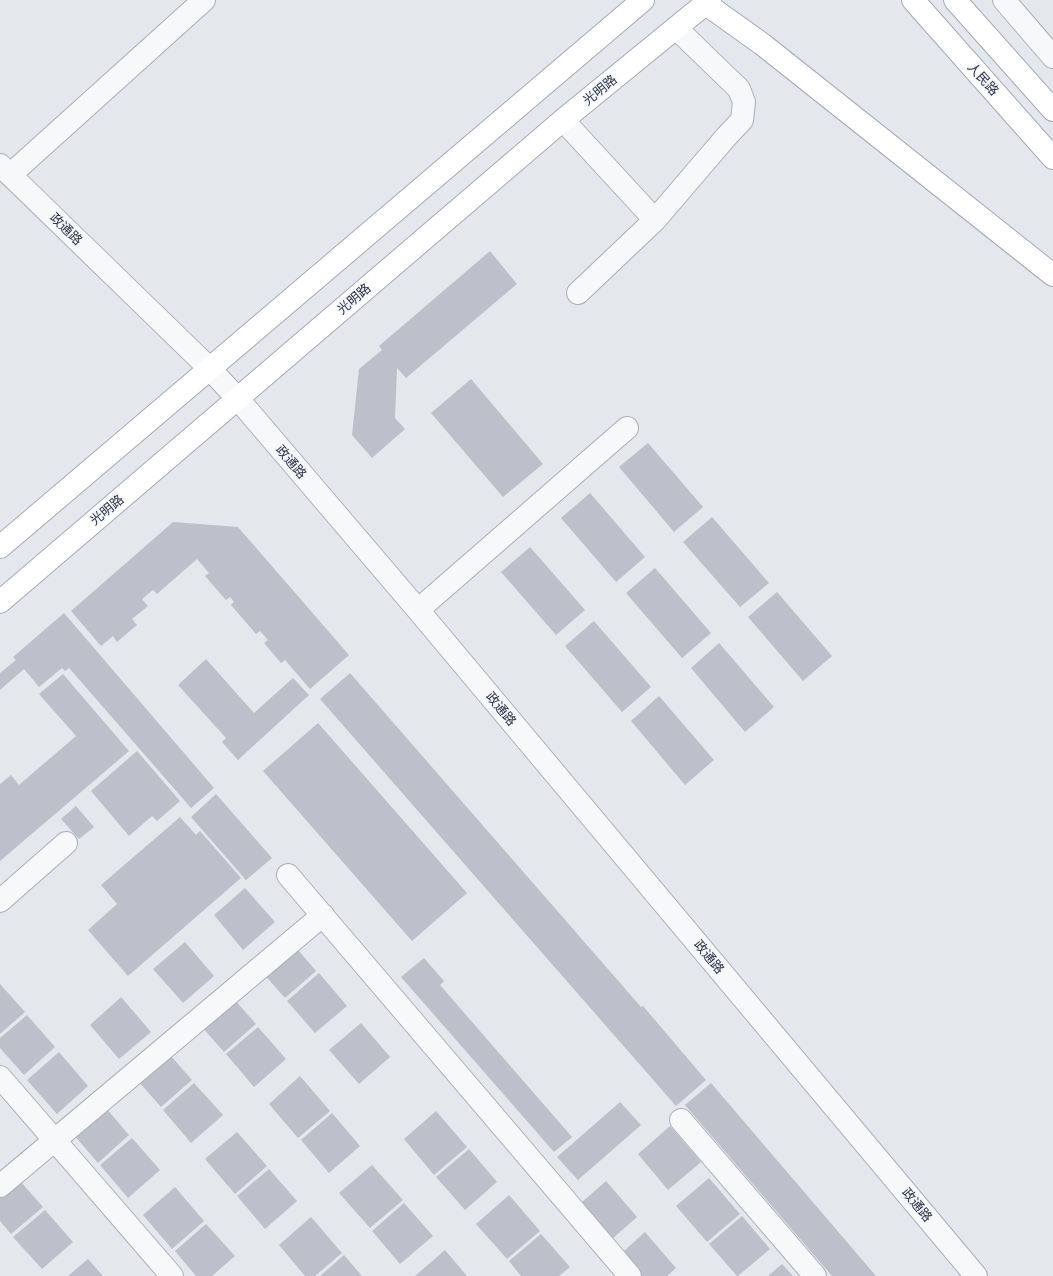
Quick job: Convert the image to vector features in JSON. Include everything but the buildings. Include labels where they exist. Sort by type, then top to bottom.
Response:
[{"type":"main road","points":[[0,547],[643,0]]},
{"type":"main road","name":"人民路","points":[[913,0],[1053,158]]},
{"type":"main road","points":[[955,0],[1053,110]]},
{"type":"main road","points":[[708,2],[1053,275]]},
{"type":"main road","name":"光明路","points":[[0,602],[563,120],[708,2]]},
{"type":"street","points":[[5,170],[204,0]]},
{"type":"street","points":[[1004,0],[1053,57]]},
{"type":"street","points":[[578,293],[655,220],[742,120],[744,102],[740,89],[676,28]]},
{"type":"street","points":[[563,120],[655,220]]},
{"type":"street","name":"政通路","points":[[5,170],[209,368],[238,399],[418,610],[976,1276]]},
{"type":"street","points":[[418,610],[627,428]]},
{"type":"street","points":[[0,901],[66,843]]},
{"type":"street","points":[[288,875],[630,1276]]},
{"type":"street","points":[[0,1186],[323,915]]},
{"type":"street","points":[[0,1077],[172,1276]]},
{"type":"street","points":[[681,1120],[815,1276]]}]
